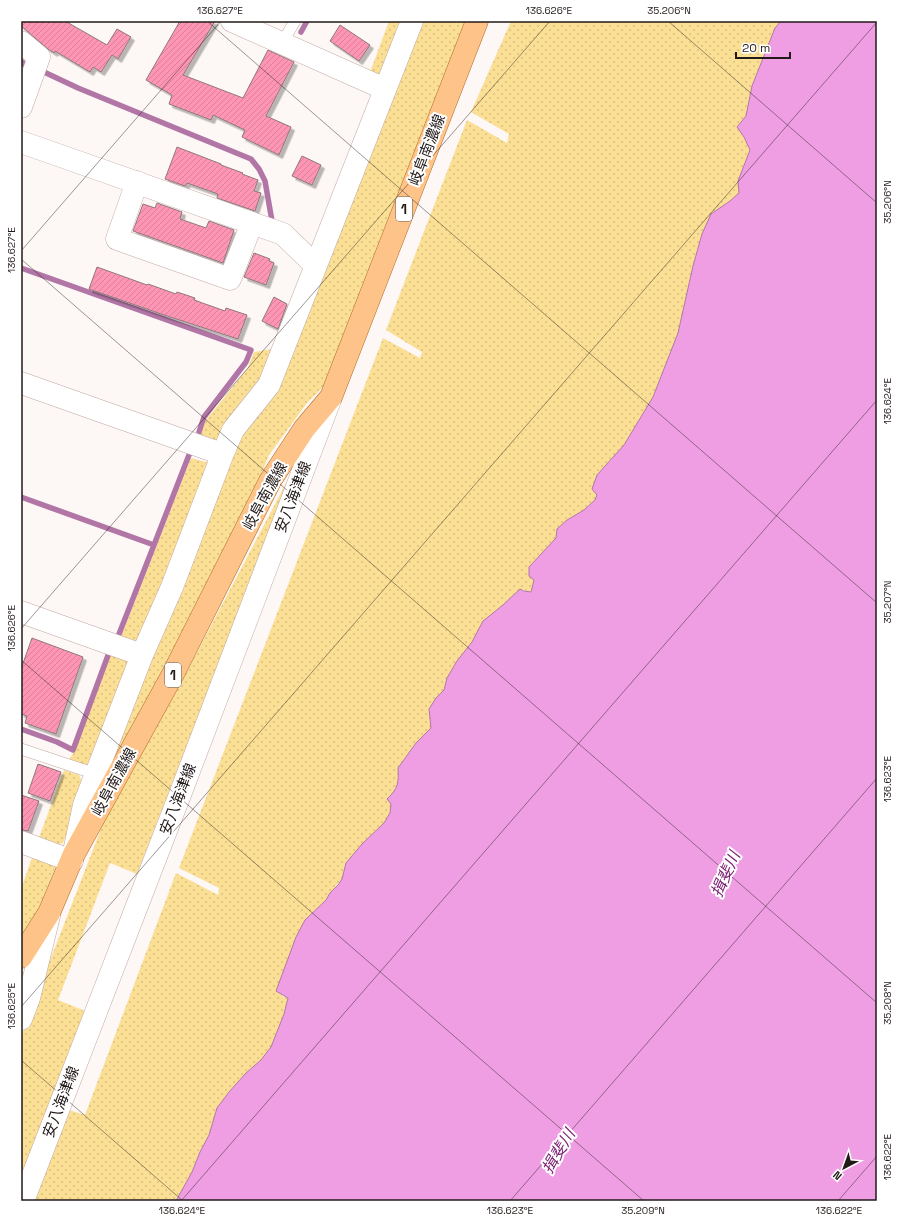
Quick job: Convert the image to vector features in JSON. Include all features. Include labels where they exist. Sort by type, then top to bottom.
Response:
[{"type":"main road","name":"岐阜南濃線","points":[[21,957],[49,913],[73,858],[173,674],[270,481],[304,429],[331,397],[477,21]]},
{"type":"street","points":[[232,21],[385,89]]},
{"type":"street","points":[[21,842],[73,858],[84,804],[142,655],[172,587],[222,454],[233,430],[269,385],[412,21]]},
{"type":"street","points":[[21,42],[39,57],[21,107]]},
{"type":"street","points":[[21,142],[283,234],[316,266]]},
{"type":"street","points":[[137,182],[117,239],[230,279],[252,223]]},
{"type":"street","points":[[21,383],[222,454]]},
{"type":"street","name":"安八海津線","points":[[22,1201],[175,807],[331,397]]},
{"type":"street","points":[[21,612],[142,655]]},
{"type":"street","points":[[21,1019],[29,998],[49,913]]},
{"type":"lane","points":[[282,43],[295,21]]},
{"type":"lane","points":[[21,749],[96,774]]},
{"type":"shaded area","points":[[389,21],[405,21],[384,72],[375,77],[369,75]]},
{"type":"shaded area","points":[[420,21],[467,21],[326,384],[307,403],[269,455],[242,521],[99,789],[238,434]]},
{"type":"shaded area","points":[[511,21],[781,21],[775,28],[752,86],[746,116],[737,127],[750,150],[738,181],[739,193],[711,214],[702,234],[693,266],[678,333],[653,397],[624,445],[597,475],[597,495],[595,500],[584,510],[567,520],[556,538],[529,567],[534,580],[531,592],[520,589],[483,621],[472,642],[457,661],[447,678],[444,690],[436,698],[429,709],[431,728],[416,743],[398,768],[398,781],[393,793],[390,813],[384,823],[362,844],[346,863],[342,879],[326,900],[305,920],[296,937],[281,976],[282,996],[288,998],[284,1014],[271,1047],[261,1060],[246,1073],[229,1092],[217,1108],[209,1135],[192,1172],[176,1201],[34,1201],[69,1110],[85,1115],[176,873],[218,895],[219,888],[179,868],[383,338],[420,358],[422,352],[386,330],[467,120],[507,143],[509,134],[471,112]]},
{"type":"shaded area","points":[[273,349],[278,351],[230,424],[214,445],[198,440],[206,420],[248,368],[254,352]]},
{"type":"shaded area","points":[[191,458],[213,464],[144,642],[119,642]]},
{"type":"shaded area","points":[[294,468],[137,874],[110,863],[58,1000],[85,1011],[21,1178],[21,1038],[35,999],[108,811],[182,681]]},
{"type":"shaded area","points":[[111,651],[127,656],[132,667],[96,762],[85,767],[69,760],[74,752]]},
{"type":"shaded area","points":[[64,770],[79,775],[85,787],[63,843],[52,847],[37,843]]},
{"type":"shaded area","points":[[34,852],[56,866],[39,908],[21,939],[21,889]]},
{"type":"water","name":"揖斐川","points":[[781,21],[877,21],[877,1201],[176,1201],[192,1172],[209,1135],[217,1108],[229,1092],[246,1073],[261,1060],[271,1047],[284,1014],[288,998],[276,991],[296,937],[305,920],[326,900],[330,893],[338,885],[342,879],[346,863],[362,844],[384,823],[390,813],[391,804],[387,799],[396,788],[398,768],[416,743],[431,728],[429,709],[436,698],[444,690],[447,678],[457,661],[472,642],[483,621],[520,589],[531,592],[534,580],[529,576],[529,567],[556,538],[557,529],[567,520],[584,510],[595,500],[597,495],[592,489],[597,475],[624,445],[653,397],[678,333],[693,266],[702,234],[711,214],[739,193],[738,181],[750,150],[737,127],[746,116],[752,86],[775,28]]},
{"type":"building","points":[[21,21],[65,21],[107,45],[117,29],[131,37],[118,59],[112,55],[101,72],[93,67],[90,72],[55,51],[54,53],[48,49],[21,26]]},
{"type":"building","points":[[180,21],[215,21],[183,75],[243,98],[268,50],[294,62],[266,116],[291,127],[279,155],[242,137],[245,130],[213,115],[211,120],[169,104],[172,95],[146,80]]},
{"type":"building","points":[[340,25],[370,45],[359,61],[330,41]]},
{"type":"building","points":[[177,147],[258,180],[254,191],[261,193],[255,211],[217,198],[218,194],[187,183],[185,186],[165,179]]},
{"type":"building","points":[[302,156],[321,165],[312,185],[292,176]]},
{"type":"building","points":[[157,203],[182,212],[180,219],[206,228],[209,221],[234,230],[223,263],[133,231],[143,204],[155,208]]},
{"type":"building","points":[[254,253],[270,259],[269,261],[274,263],[266,285],[244,277]]},
{"type":"building","points":[[97,267],[147,285],[148,284],[176,294],[177,292],[195,298],[194,300],[225,311],[226,308],[247,315],[238,339],[89,289]]},
{"type":"building","points":[[274,297],[287,304],[278,329],[262,321]]},
{"type":"building","points":[[32,638],[83,657],[56,734],[25,723],[27,716],[21,714],[21,669]]},
{"type":"building","points":[[38,764],[61,772],[50,801],[28,793]]},
{"type":"building","points":[[21,795],[39,801],[28,831],[21,830]]},
{"type":"waterway","points":[[301,32],[307,21]]},
{"type":"waterway","points":[[21,61],[24,64]]},
{"type":"waterway","points":[[44,72],[78,88],[251,159],[259,169],[265,181],[272,221]]},
{"type":"waterway","points":[[21,268],[251,350],[246,362],[204,417],[199,432]]},
{"type":"waterway","points":[[21,497],[154,545],[189,455]]},
{"type":"waterway","points":[[119,634],[154,545]]},
{"type":"waterway","points":[[21,729],[57,742],[73,750],[110,650]]}]
